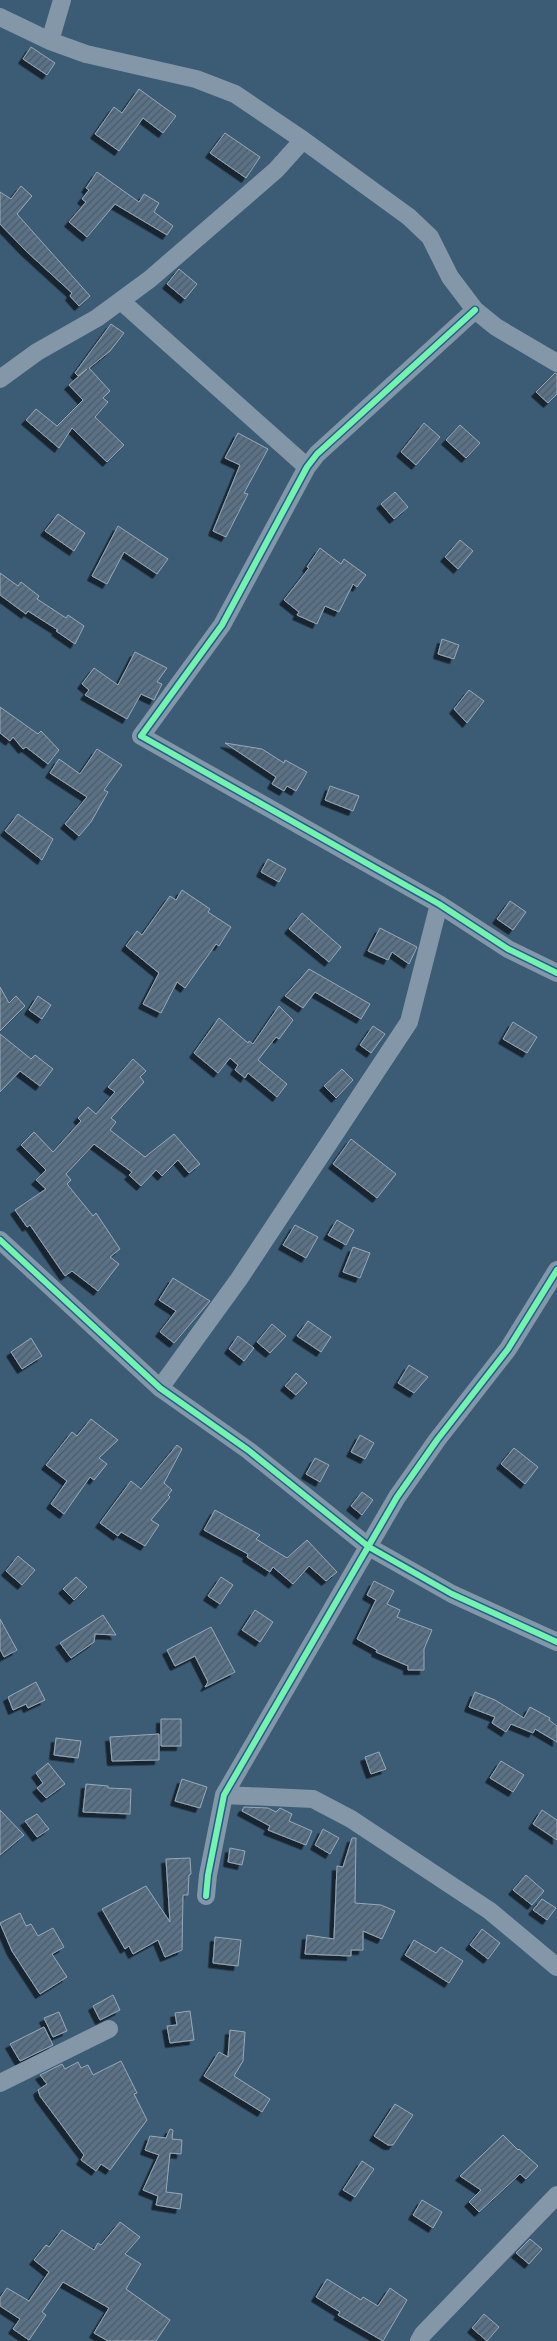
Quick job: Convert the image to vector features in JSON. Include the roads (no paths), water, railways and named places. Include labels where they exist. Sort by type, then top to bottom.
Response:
[{"type":"street","points":[[50,40],[62,0]]},
{"type":"street","points":[[0,17],[86,54],[196,79],[235,94],[303,140],[409,217],[430,237],[450,277],[474,310],[496,328],[557,363]]},
{"type":"street","points":[[0,379],[37,352],[97,318],[150,279],[221,220],[276,170],[303,140]]},
{"type":"street","points":[[121,301],[307,467]]},
{"type":"street","points":[[474,310],[317,454],[307,467],[222,625],[141,736],[439,904],[508,949],[557,973]]},
{"type":"street","points":[[160,1388],[239,1279],[409,1022],[439,904]]},
{"type":"street","points":[[0,1240],[160,1388],[248,1450],[369,1547],[452,1594],[557,1642]]},
{"type":"street","points":[[206,1896],[208,1875],[224,1795],[288,1681],[397,1497],[437,1440],[508,1349],[554,1281]]},
{"type":"street","points":[[224,1795],[313,1799],[351,1819],[490,1911],[557,1967]]},
{"type":"street","points":[[0,2083],[109,2029]]},
{"type":"street","points":[[419,2341],[557,2195]]}]
